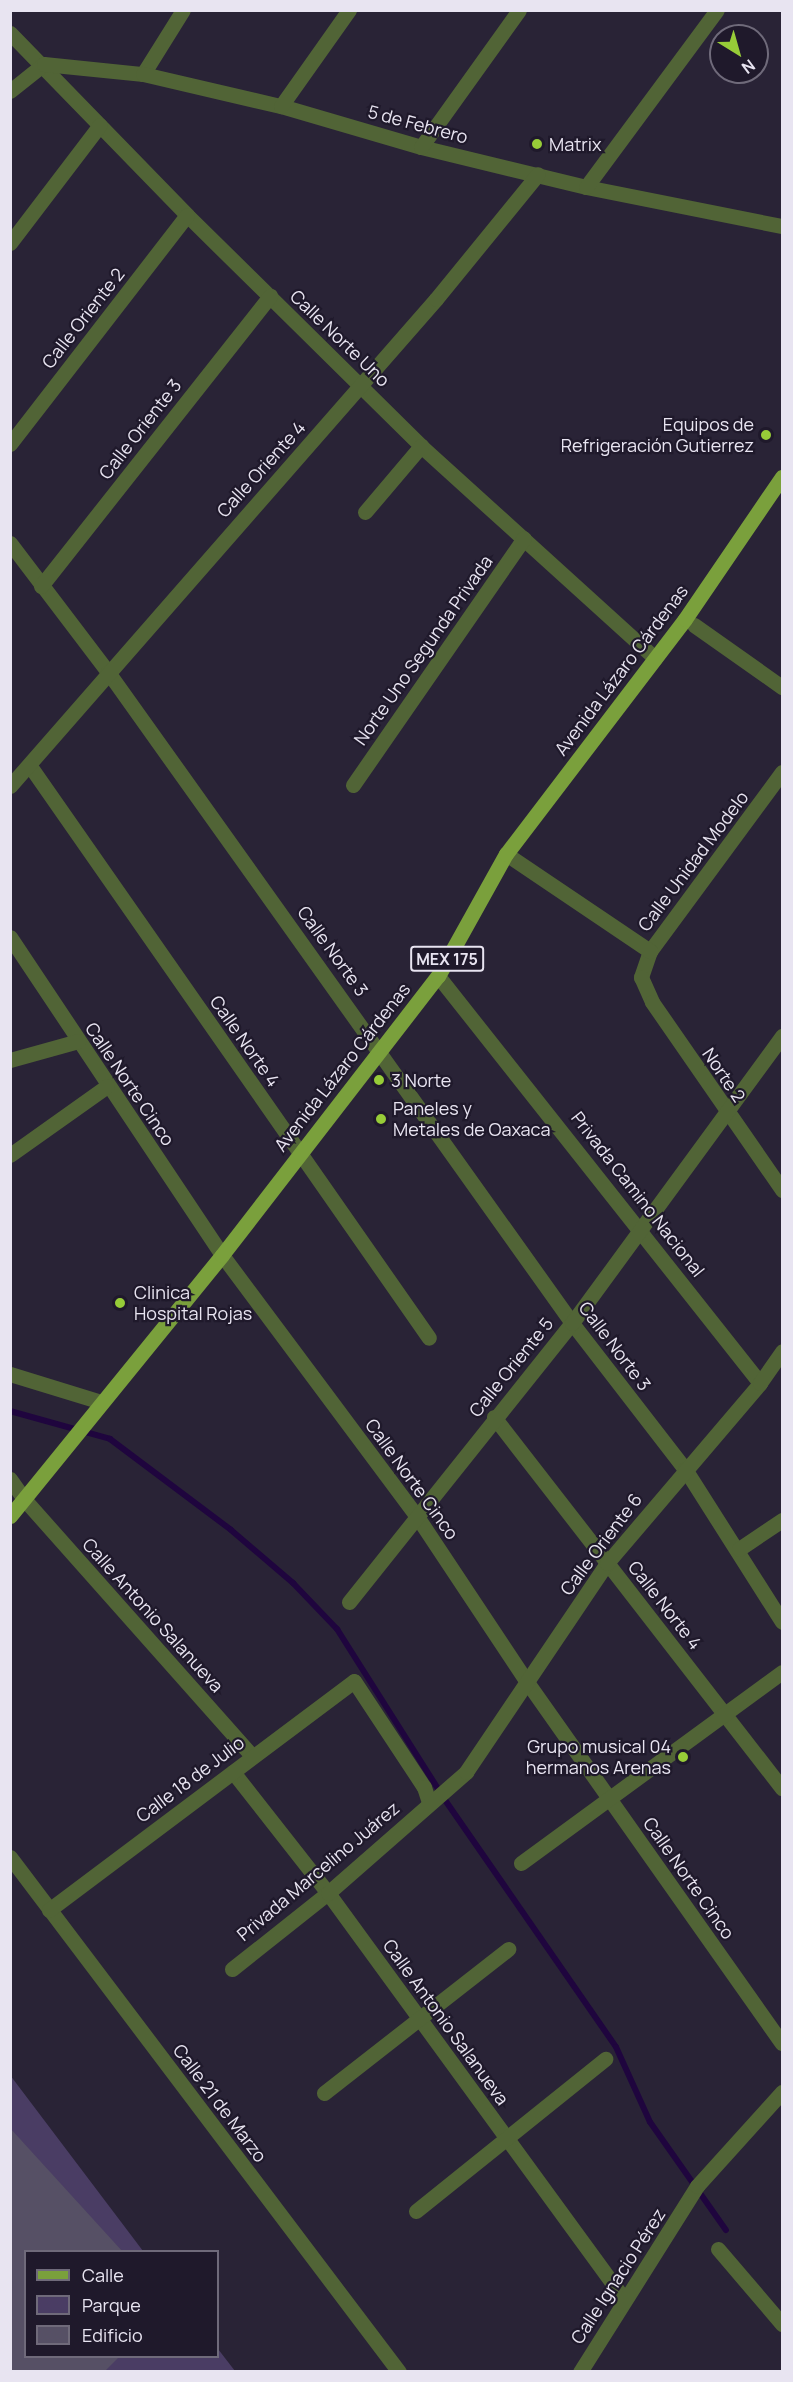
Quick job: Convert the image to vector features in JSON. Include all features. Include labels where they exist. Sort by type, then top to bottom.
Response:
[{"type":"main road","name":"Avenida Lázaro Cárdenas","points":[[10,1516],[100,1402],[222,1255],[438,976],[506,854],[655,658],[783,477]]},
{"type":"street","points":[[143,74],[183,10]]},
{"type":"street","points":[[281,106],[349,10]]},
{"type":"street","points":[[421,147],[519,10]]},
{"type":"street","points":[[586,187],[717,10]]},
{"type":"street","name":"Calle Norte Uno","points":[[10,33],[44,64],[187,215],[362,385],[421,446],[655,658]]},
{"type":"street","points":[[10,90],[44,64]]},
{"type":"street","name":"5 de Febrero","points":[[44,64],[143,74],[281,106],[421,147],[586,187],[783,226]]},
{"type":"street","points":[[10,243],[100,125]]},
{"type":"street","name":"Calle Oriente 4","points":[[10,786],[30,766],[108,672],[362,385],[538,174]]},
{"type":"street","name":"Calle Oriente 2","points":[[10,444],[187,215]]},
{"type":"street","name":"Calle Oriente 3","points":[[41,586],[270,296]]},
{"type":"street","points":[[365,512],[421,446]]},
{"type":"street","name":"Norte Uno Segunda Privada","points":[[353,785],[525,538]]},
{"type":"street","name":"Calle Norte 3","points":[[10,543],[108,672],[380,1049],[572,1323],[685,1469],[739,1549],[783,1622]]},
{"type":"street","points":[[10,571],[21,559]]},
{"type":"street","points":[[694,625],[783,687]]},
{"type":"street","name":"Calle Norte 4","points":[[30,766],[429,1338]]},
{"type":"street","name":"Calle Unidad Modelo","points":[[641,976],[650,951],[783,772]]},
{"type":"street","points":[[506,854],[650,951]]},
{"type":"street","name":"Calle Norte Cinco","points":[[10,937],[107,1086],[222,1255],[418,1518],[526,1682],[783,2043]]},
{"type":"street","name":"Privada Camino Nacional","points":[[438,976],[643,1230],[760,1383]]},
{"type":"street","name":"Norte 2","points":[[641,976],[652,1002],[724,1111],[783,1190]]},
{"type":"street","name":"Calle Oriente 5","points":[[349,1602],[418,1518],[494,1417],[572,1323],[643,1230],[724,1111],[783,1036]]},
{"type":"street","points":[[10,1060],[78,1041]]},
{"type":"street","points":[[10,1155],[107,1086]]},
{"type":"street","name":"Calle Oriente 6","points":[[461,1777],[607,1563],[760,1383],[783,1351]]},
{"type":"street","points":[[10,1374],[100,1402]]},
{"type":"street","name":"Calle Norte 4","points":[[494,1417],[783,1788]]},
{"type":"street","name":"Calle Antonio Salanueva","points":[[10,1479],[24,1499],[252,1756]]},
{"type":"street","points":[[739,1549],[783,1520]]},
{"type":"street","points":[[521,1863],[783,1672]]},
{"type":"street","name":"Calle 18 de Julio","points":[[49,1910],[252,1756],[354,1682],[431,1800]]},
{"type":"street","name":"Calle Antonio Salanueva","points":[[233,1772],[328,1893],[624,2299]]},
{"type":"street","name":"Privada Marcelino Juárez","points":[[232,1969],[328,1893],[431,1800],[461,1777]]},
{"type":"street","name":"Calle 21 de Marzo","points":[[10,1857],[399,2372]]},
{"type":"street","points":[[324,2092],[508,1948]]},
{"type":"street","points":[[416,2211],[505,2137],[605,2059]]},
{"type":"street","name":"Calle Ignacio Pérez","points":[[580,2372],[697,2186],[783,2092]]},
{"type":"street","points":[[718,2249],[783,2324]]},
{"type":"green space","points":[[10,2075],[142,2250],[24,2250],[24,2358],[219,2358],[219,2350],[235,2371],[11,2371]]},
{"type":"building","points":[[10,2128],[121,2250],[24,2250],[24,2358],[118,2358],[104,2372],[10,2372]]},
{"type":"waterway","points":[[10,1411],[110,1439],[231,1530],[293,1583],[337,1629],[445,1800],[616,2047],[650,2122],[726,2230]]},
{"type":"place","name":"Matrix","points":[[537,144]]},
{"type":"place","name":"Equipos de Refrigeración Gutierrez","points":[[766,435]]},
{"type":"place","name":"3 Norte","points":[[379,1080]]},
{"type":"place","name":"Paneles y Metales de Oaxaca","points":[[381,1119]]},
{"type":"place","name":"Clinica Hospital Rojas","points":[[120,1303]]},
{"type":"place","name":"Grupo musical 04 hermanos Arenas","points":[[683,1757]]}]
